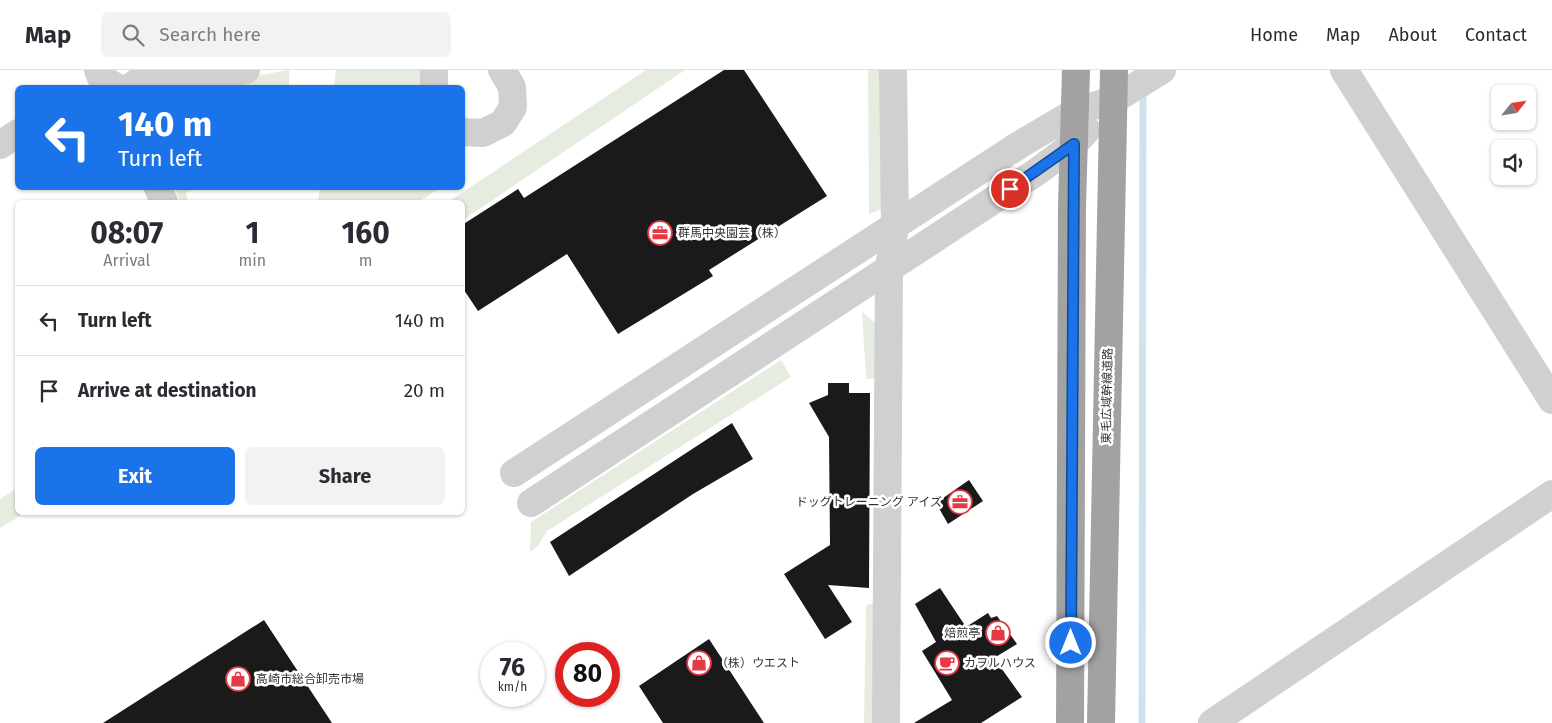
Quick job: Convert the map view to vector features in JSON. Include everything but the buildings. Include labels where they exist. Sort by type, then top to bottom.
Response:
[{"type":"highway","points":[[1070,723],[1076,70]]},
{"type":"highway","name":"東毛広域幹線道路","points":[[1101,723],[1110,184],[1115,99],[1114,70]]},
{"type":"street","points":[[133,85],[139,81],[198,80],[246,70]]},
{"type":"street","points":[[434,70],[434,85]]},
{"type":"street","points":[[465,132],[483,133],[502,123],[514,107],[512,87],[502,70]]},
{"type":"street","points":[[886,723],[889,268],[895,226],[893,70]]},
{"type":"street","points":[[514,473],[895,226],[1075,112],[1115,99],[1162,70]]},
{"type":"street","points":[[1344,70],[1552,400]]},
{"type":"street","points":[[531,503],[1032,175],[1074,144],[1115,99]]},
{"type":"street","points":[[0,144],[15,135]]},
{"type":"street","points":[[1212,723],[1552,494]]},
{"type":"shaded area","points":[[289,70],[289,85],[212,85],[212,83]]},
{"type":"shaded area","points":[[336,70],[426,70],[426,85],[334,85]]},
{"type":"shaded area","points":[[646,70],[685,70],[465,219],[465,200],[451,200]]},
{"type":"shaded area","points":[[868,70],[883,70],[882,209],[869,214]]},
{"type":"shaded area","points":[[176,190],[191,190],[186,192],[188,200],[179,200]]},
{"type":"shaded area","points":[[320,190],[437,190],[421,200],[318,200]]},
{"type":"shaded area","points":[[862,312],[878,325],[880,378],[866,379]]},
{"type":"shaded area","points":[[781,360],[791,377],[547,531],[538,546],[530,552],[531,522]]},
{"type":"shaded area","points":[[15,489],[15,515],[22,515],[0,528],[0,499]]},
{"type":"shaded area","points":[[876,603],[876,723],[864,723],[866,605]]},
{"type":"waterway","points":[[1142,723],[1143,90]]},
{"type":"place","name":"群馬中央園芸（株）","points":[[660,233]]},
{"type":"place","name":"ドッグトレーニング アイズ","points":[[960,502]]},
{"type":"place","name":"焙煎亭","points":[[998,633]]},
{"type":"place","name":"（株）ウエスト","points":[[699,663]]},
{"type":"place","name":"カヲルハウス","points":[[947,663]]},
{"type":"place","name":"高崎市総合卸売市場","points":[[238,679]]},
{"type":"route","points":[[1010,189],[1074,144],[1072,205],[1071,643]]}]
